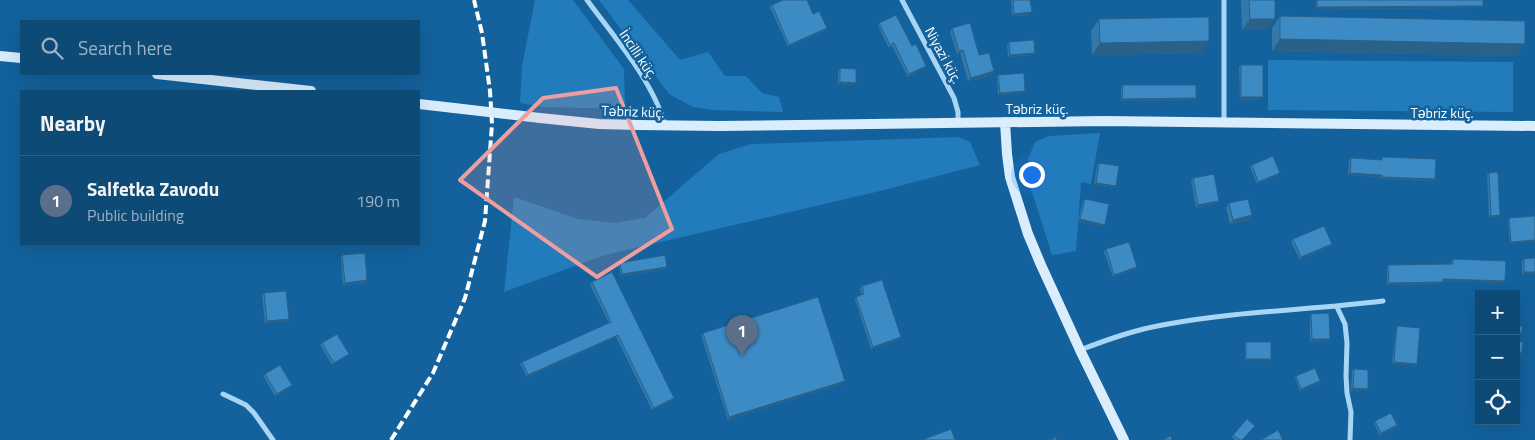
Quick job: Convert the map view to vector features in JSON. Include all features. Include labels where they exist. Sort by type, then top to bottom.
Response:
[{"type":"main road","points":[[0,56],[20,58]]},
{"type":"main road","points":[[166,75],[302,90]]},
{"type":"main road","name":"Təbriz küç.","points":[[420,104],[599,124],[665,126],[1005,122],[1224,122],[1535,126]]},
{"type":"main road","points":[[1005,122],[1010,177],[1024,220],[1041,265],[1124,440]]},
{"type":"street","name":"İncilli küç.","points":[[587,0],[654,96],[661,110],[665,126]]},
{"type":"street","name":"Niyazi küç.","points":[[902,0],[954,98],[958,112],[958,123]]},
{"type":"street","points":[[1224,0],[1224,122]]},
{"type":"street","points":[[1080,350],[1119,336],[1166,324],[1212,317],[1337,307],[1383,300]]},
{"type":"street","points":[[1337,307],[1345,324],[1347,343],[1346,376],[1351,412],[1350,440]]},
{"type":"street","points":[[223,394],[246,405],[273,440]]},
{"type":"highlighted area","points":[[616,88],[672,229],[597,277],[460,180],[543,98]]},
{"type":"shaded area","points":[[535,0],[573,0],[624,69],[625,109],[542,107],[520,103],[522,66]]},
{"type":"shaded area","points":[[599,0],[628,0],[680,60],[708,52],[725,76],[746,76],[762,93],[779,97],[783,112],[712,110],[693,107],[669,94]]},
{"type":"shaded area","points":[[1268,60],[1513,62],[1513,112],[1268,110]]},
{"type":"shaded area","points":[[1100,133],[1091,184],[1081,182],[1076,251],[1052,255],[1031,189],[1028,159],[1035,142],[1049,136]]},
{"type":"shaded area","points":[[958,137],[970,142],[980,165],[876,192],[605,255],[504,292],[514,197],[578,219],[615,223],[645,218],[719,154],[751,144]]},
{"type":"building","points":[[783,0],[807,0],[813,14],[819,11],[827,28],[789,45],[772,5]]},
{"type":"building","points":[[1013,0],[1030,0],[1032,12],[1014,14]]},
{"type":"building","points":[[1249,0],[1275,0],[1275,19],[1250,19]]},
{"type":"building","points":[[1317,0],[1483,0],[1483,6],[1317,7]]},
{"type":"building","points":[[896,15],[912,46],[916,44],[926,66],[909,74],[894,43],[890,45],[879,23]]},
{"type":"building","points":[[1280,16],[1525,21],[1525,44],[1280,39]]},
{"type":"building","points":[[1209,17],[1209,41],[1100,43],[1099,19]]},
{"type":"building","points":[[970,23],[979,55],[989,53],[994,71],[971,78],[963,50],[959,51],[952,28]]},
{"type":"building","points":[[1034,40],[1035,53],[1010,55],[1009,42]]},
{"type":"building","points":[[1241,65],[1263,65],[1263,97],[1241,97]]},
{"type":"building","points":[[840,68],[856,69],[856,83],[840,82]]},
{"type":"building","points":[[1024,73],[1025,91],[1000,93],[998,75]]},
{"type":"building","points":[[1123,85],[1196,85],[1196,98],[1122,99]]},
{"type":"building","points":[[1273,156],[1280,173],[1258,182],[1252,165]]},
{"type":"building","points":[[1382,157],[1436,159],[1435,179],[1382,177],[1382,175],[1350,173],[1351,158],[1382,160]]},
{"type":"building","points":[[1099,163],[1119,166],[1116,186],[1096,183]]},
{"type":"building","points":[[1498,172],[1500,215],[1491,216],[1489,173]]},
{"type":"building","points":[[1214,174],[1219,201],[1198,205],[1193,178]]},
{"type":"building","points":[[1085,199],[1109,204],[1105,225],[1080,219]]},
{"type":"building","points":[[1248,199],[1252,215],[1233,220],[1229,203]]},
{"type":"building","points":[[1535,216],[1535,240],[1511,242],[1509,218]]},
{"type":"building","points":[[1324,226],[1332,244],[1301,257],[1293,239]]},
{"type":"building","points":[[1129,242],[1137,267],[1114,275],[1106,249]]},
{"type":"building","points":[[365,253],[367,280],[345,283],[342,255]]},
{"type":"building","points":[[665,255],[667,267],[622,274],[620,263]]},
{"type":"building","points":[[1535,258],[1535,272],[1524,272],[1524,259]]},
{"type":"building","points":[[1453,259],[1506,261],[1505,281],[1443,279],[1443,282],[1389,283],[1388,265],[1453,264]]},
{"type":"building","points":[[612,272],[674,398],[654,408],[618,335],[528,375],[522,362],[611,322],[592,282]]},
{"type":"building","points":[[882,280],[901,337],[873,347],[856,297],[864,294],[862,286]]},
{"type":"building","points":[[286,291],[289,319],[267,321],[264,293]]},
{"type":"building","points":[[818,297],[845,381],[729,417],[703,333]]},
{"type":"building","points":[[1329,313],[1330,339],[1312,339],[1311,314]]},
{"type":"building","points":[[1397,326],[1420,328],[1417,364],[1394,362]]},
{"type":"building","points":[[337,334],[349,354],[334,363],[322,343]]},
{"type":"building","points":[[1520,341],[1523,342],[1522,353],[1520,353]]},
{"type":"building","points":[[1246,342],[1271,342],[1271,359],[1246,359]]},
{"type":"building","points":[[280,365],[292,385],[277,394],[265,374]]},
{"type":"building","points":[[1315,368],[1320,381],[1301,389],[1296,376]]},
{"type":"building","points":[[1354,369],[1368,370],[1368,389],[1353,388]]},
{"type":"building","points":[[1391,413],[1397,425],[1381,433],[1375,421]]},
{"type":"building","points":[[1247,419],[1255,426],[1240,440],[1233,435]]},
{"type":"building","points":[[951,429],[955,440],[922,440]]},
{"type":"building","points":[[1278,430],[1283,440],[1261,440]]},
{"type":"building","points":[[1171,436],[1172,440],[1162,440]]},
{"type":"railway","points":[[391,440],[433,373],[465,298],[485,221],[492,124],[490,91],[482,33],[474,0]]},
{"type":"place","name":"Salfetka Zavodu","points":[[742,356]]}]
